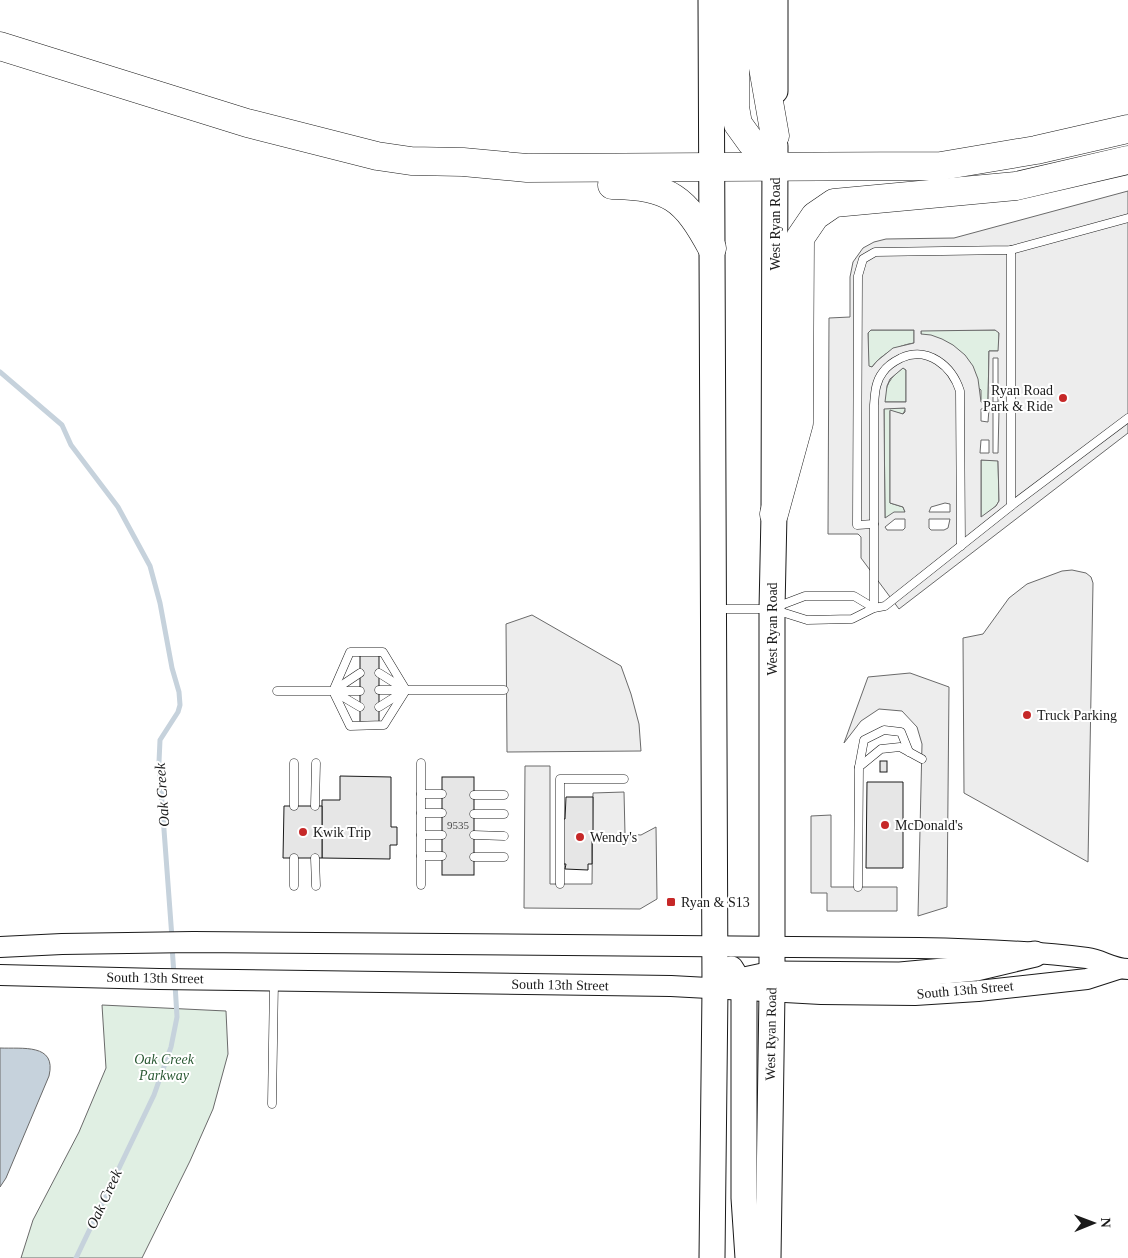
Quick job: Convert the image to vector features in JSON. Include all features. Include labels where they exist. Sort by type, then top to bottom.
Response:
[{"type":"highway","points":[[735,0],[735,107],[738,124],[751,142],[775,167]]},
{"type":"highway","points":[[761,0],[761,56],[775,136]]},
{"type":"highway","points":[[0,46],[247,123],[377,156],[411,161],[463,162],[527,168],[941,166],[1036,150],[1128,129]]},
{"type":"highway","points":[[774,514],[799,424],[800,238],[815,216],[834,203],[1016,186],[1128,160]]},
{"type":"highway","points":[[411,161],[462,178],[528,183],[638,185],[658,189],[680,203],[697,221],[712,248]]},
{"type":"main road","points":[[711,0],[715,947],[712,1258]]},
{"type":"main road","name":"West Ryan Road","points":[[768,1258],[772,983],[775,0]]},
{"type":"main road","points":[[715,947],[742,986],[745,1063],[744,1198],[748,1258]]},
{"type":"main road","points":[[715,989],[976,968],[1035,954]]},
{"type":"street","name":"South 13th Street","points":[[0,948],[62,944],[193,942],[974,949],[1090,958],[1123,969]]},
{"type":"street","name":"South 13th Street","points":[[772,983],[821,994],[914,995],[1087,979],[1123,969]]},
{"type":"street","name":"South 13th Street","points":[[0,974],[158,979],[671,986],[715,989]]},
{"type":"lane","points":[[874,524],[857,524],[857,304],[858,276],[863,259],[875,252],[1011,250],[1128,218]]},
{"type":"lane","points":[[1011,250],[1011,506]]},
{"type":"lane","points":[[874,608],[874,405],[876,387],[883,371],[895,361],[907,356],[928,356],[937,360],[946,366],[956,378],[960,391],[961,546]]},
{"type":"lane","points":[[713,609],[772,609],[807,620],[844,620],[852,619],[874,608],[885,606],[1011,506],[1128,418]]},
{"type":"lane","points":[[772,609],[805,596],[854,596],[874,608]]},
{"type":"lane","points":[[350,652],[382,652],[406,690],[384,725],[359,726],[350,726],[333,691],[350,652]]},
{"type":"lane","points":[[333,691],[360,673]]},
{"type":"lane","points":[[379,673],[406,690]]},
{"type":"lane","points":[[276,691],[360,690]]},
{"type":"lane","points":[[379,690],[504,690]]},
{"type":"lane","points":[[379,707],[406,690]]},
{"type":"lane","points":[[333,691],[360,707]]},
{"type":"lane","points":[[858,887],[859,767],[864,740],[884,730],[901,732],[909,752]]},
{"type":"lane","points":[[859,767],[881,749],[900,747],[922,759]]},
{"type":"lane","points":[[294,763],[294,806]]},
{"type":"lane","points":[[315,806],[316,763]]},
{"type":"lane","points":[[421,763],[421,885]]},
{"type":"lane","points":[[560,884],[560,779],[624,779]]},
{"type":"lane","points":[[421,794],[442,794]]},
{"type":"lane","points":[[474,795],[504,795]]},
{"type":"lane","points":[[421,813],[442,813]]},
{"type":"lane","points":[[474,814],[504,814]]},
{"type":"lane","points":[[421,835],[442,835]]},
{"type":"lane","points":[[474,835],[504,836]]},
{"type":"lane","points":[[421,856],[442,856]]},
{"type":"lane","points":[[474,857],[504,857]]},
{"type":"lane","points":[[294,858],[294,886]]},
{"type":"lane","points":[[315,858],[316,886]]},
{"type":"lane","points":[[272,1104],[274,980]]},
{"type":"green space","points":[[871,330],[914,330],[914,343],[891,351],[880,358],[872,367],[868,367],[868,332]]},
{"type":"green space","points":[[921,330],[996,330],[999,333],[999,351],[989,351],[988,402],[981,402],[981,390],[921,334]]},
{"type":"green space","points":[[903,368],[906,370],[906,402],[884,402],[889,382]]},
{"type":"green space","points":[[884,408],[906,408],[903,414],[890,411],[890,503],[903,507],[905,512],[885,518]]},
{"type":"green space","points":[[981,460],[998,460],[999,501],[996,506],[981,518]]},
{"type":"green space","name":"Oak Creek Parkway","points":[[102,1005],[226,1011],[228,1054],[213,1109],[190,1161],[142,1258],[21,1258],[33,1220],[79,1132],[106,1068]]},
{"type":"shaded area","name":"Ryan Road Park & Ride","points":[[1128,191],[1128,433],[899,609],[861,558],[861,537],[858,534],[828,534],[829,318],[850,317],[850,277],[853,262],[863,248],[874,242],[886,239],[954,238]],"holes":[[[871,330],[914,330],[914,343],[893,348],[872,367],[869,366],[868,333]],[[995,330],[999,333],[998,351],[989,351],[988,402],[981,402],[978,379],[973,366],[965,355],[942,339],[921,334],[921,331]],[[993,358],[998,358],[998,402],[993,402]],[[903,368],[906,370],[906,402],[885,402],[890,379]],[[905,408],[903,414],[890,410],[890,503],[903,507],[905,512],[894,512],[885,518],[884,409]],[[981,409],[989,409],[988,422],[981,421]],[[993,409],[999,410],[998,453],[993,453]],[[981,440],[989,440],[989,453],[980,453]],[[981,460],[998,461],[999,501],[996,506],[981,517]],[[945,503],[950,504],[950,512],[929,512],[931,507]],[[895,519],[905,519],[905,528],[903,530],[887,530],[885,527]],[[929,519],[950,519],[948,528],[944,530],[931,530],[929,528]]]},
{"type":"shaded area","name":"Truck Parking","points":[[1072,570],[1086,573],[1091,577],[1093,583],[1088,862],[964,793],[963,638],[983,634],[1009,598],[1027,584],[1062,571]]},
{"type":"shaded area","points":[[532,615],[621,666],[639,724],[641,751],[507,752],[506,624]]},
{"type":"shaded area","points":[[910,673],[949,687],[947,907],[918,916],[922,744],[917,727],[902,711],[879,709],[861,721],[844,743],[868,677]]},
{"type":"shaded area","points":[[525,766],[550,766],[550,884],[592,884],[593,793],[624,792],[625,834],[641,835],[656,827],[657,899],[640,909],[524,908]]},
{"type":"shaded area","points":[[831,815],[831,887],[897,887],[897,911],[827,911],[827,893],[811,893],[811,816]]},
{"type":"shaded area","points":[[0,1048],[36,1050],[48,1058],[50,1065],[49,1076],[6,1178],[0,1187]]},
{"type":"building","points":[[360,655],[379,655],[379,722],[360,722]]},
{"type":"building","points":[[880,761],[887,761],[887,772],[880,772]]},
{"type":"building","name":"Kwik Trip","points":[[340,776],[391,777],[391,827],[397,827],[397,845],[390,845],[390,859],[322,858],[322,800],[340,800]]},
{"type":"building","points":[[442,777],[474,777],[474,875],[442,875]]},
{"type":"building","name":"McDonald's","points":[[867,782],[903,782],[903,868],[866,868]]},
{"type":"building","name":"Wendy's","points":[[566,797],[593,797],[593,832],[597,832],[597,841],[592,841],[592,864],[588,864],[588,870],[565,869],[566,864],[563,864],[563,819],[565,819]]},
{"type":"building","name":"Kwik Trip","points":[[284,806],[322,806],[322,858],[283,858]]},
{"type":"waterway","name":"Oak Creek","points":[[0,372],[62,425],[71,445],[118,507],[150,566],[160,603],[172,668],[179,692],[180,705],[178,712],[160,740],[159,762],[172,938]]},
{"type":"waterway","name":"Oak Creek","points":[[172,946],[174,975]]},
{"type":"waterway","name":"Oak Creek","points":[[76,1258],[154,1095],[171,1047],[177,1017],[175,984]]},
{"type":"place","name":"Ryan Road Park & Ride","points":[[1063,398]]},
{"type":"place","name":"Truck Parking","points":[[1027,715]]},
{"type":"place","name":"McDonald's","points":[[885,825]]},
{"type":"place","name":"Kwik Trip","points":[[303,832]]},
{"type":"place","name":"Wendy's","points":[[580,837]]},
{"type":"place","name":"Ryan & S13","points":[[671,902]]}]
